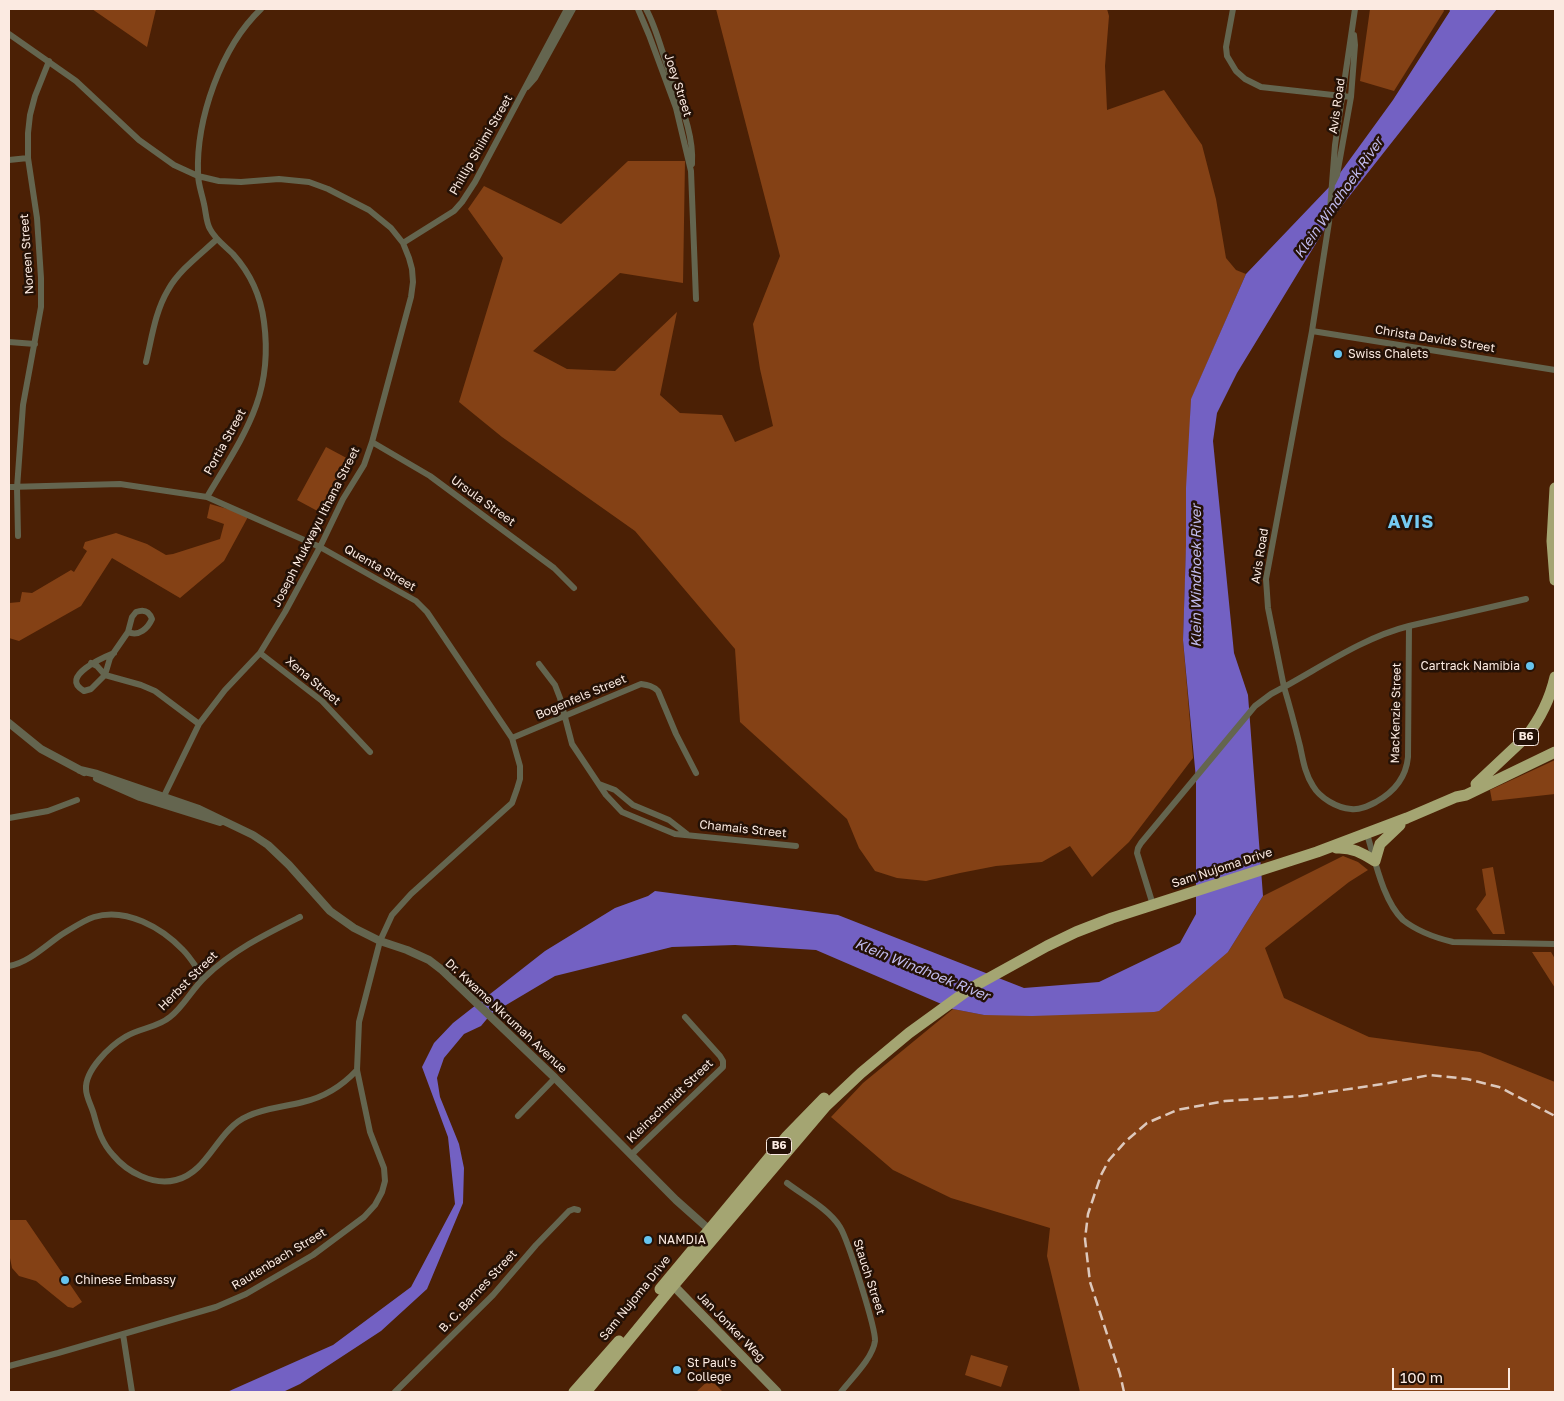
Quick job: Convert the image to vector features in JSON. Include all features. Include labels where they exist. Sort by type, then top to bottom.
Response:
[{"type":"highway","points":[[1555,488],[1552,541],[1555,580]]},
{"type":"highway","name":"B6","points":[[1476,784],[1526,737],[1545,708],[1555,676]]},
{"type":"highway","name":"B6","points":[[1456,797],[1462,791],[1555,745]]},
{"type":"highway","name":"Sam Nujoma Drive","points":[[586,1392],[787,1136],[820,1102],[866,1060],[886,1045],[909,1033],[971,988],[1076,932],[1112,918],[1367,834],[1456,797],[1466,796],[1555,752]]},
{"type":"highway","points":[[1317,852],[1349,848],[1358,851],[1375,862],[1380,844],[1407,818]]},
{"type":"highway","name":"Sam Nujoma Drive","points":[[574,1392],[671,1283]]},
{"type":"main road","name":"Jan Jonker Weg","points":[[671,1283],[776,1392]]},
{"type":"street","name":"Portia Street","points":[[207,497],[248,428],[263,384],[265,359],[264,322],[254,286],[247,272],[210,230],[206,220],[198,176],[199,154],[203,121],[214,84],[240,35],[262,9]]},
{"type":"street","name":"Phillip Shiimi Street","points":[[403,243],[445,218],[462,202],[475,182],[568,9]]},
{"type":"street","name":"Phillip Shiimi Street","points":[[526,87],[535,78],[573,9]]},
{"type":"street","name":"Joey Street","points":[[638,9],[676,108],[690,170],[696,299]]},
{"type":"street","name":"Joey Street","points":[[646,9],[683,112],[689,136],[692,162],[690,170]]},
{"type":"street","points":[[1233,9],[1226,47],[1227,56],[1236,71],[1245,79],[1260,87],[1351,96]]},
{"type":"street","name":"Avis Road","points":[[1284,687],[1268,608],[1266,579],[1312,331],[1329,222],[1335,145],[1355,9]]},
{"type":"street","name":"Avis Road","points":[[1332,184],[1337,175],[1351,96],[1355,45],[1353,31]]},
{"type":"street","name":"Joseph Mukwayu Ithana Street","points":[[9,34],[76,81],[140,140],[174,165],[198,176],[219,181],[241,182],[279,179],[309,182],[328,189],[369,210],[391,228],[403,243],[412,269],[410,297],[372,442],[364,465],[343,500],[285,612],[260,653],[225,690],[199,724],[162,800]]},
{"type":"street","name":"Noreen Street","points":[[18,536],[17,488],[22,405],[41,307],[42,278],[37,218],[28,158],[30,116],[35,96],[49,61]]},
{"type":"street","points":[[9,160],[28,158]]},
{"type":"street","points":[[146,362],[160,307],[169,288],[186,268],[217,239]]},
{"type":"street","name":"Christa Davids Street","points":[[1312,331],[1555,370]]},
{"type":"street","points":[[9,342],[35,344]]},
{"type":"street","name":"Ursula Street","points":[[372,442],[430,476],[554,568],[574,588]]},
{"type":"street","name":"Quenta Street","points":[[9,487],[120,484],[207,497],[320,547],[416,601],[428,612],[512,738],[520,766],[520,779],[512,803],[412,894],[392,915],[380,940]]},
{"type":"street","points":[[1153,905],[1138,853],[1141,842],[1255,706],[1271,694],[1392,630],[1526,599]]},
{"type":"street","name":"MacKenzie Street","points":[[1284,687],[1306,771],[1313,787],[1324,798],[1338,805],[1352,809],[1365,808],[1382,799],[1399,783],[1406,771],[1408,758],[1410,626]]},
{"type":"street","points":[[114,653],[91,663],[83,670],[77,679],[79,688],[84,691],[91,688],[105,675],[108,663],[128,632]]},
{"type":"street","name":"Xena Street","points":[[260,653],[322,701],[370,752]]},
{"type":"street","points":[[91,663],[97,666],[105,675],[155,690],[199,724]]},
{"type":"street","name":"Chamais Street","points":[[539,664],[555,686],[560,698],[572,744],[611,802],[622,812],[675,834],[796,846]]},
{"type":"street","name":"Bogenfels Street","points":[[512,738],[641,684],[654,687],[658,691],[676,734],[696,773]]},
{"type":"street","name":"Dr. Kwame Nkrumah Avenue","points":[[9,723],[41,749],[116,788],[162,800],[236,826],[268,845],[289,865],[330,911],[354,928],[429,960],[498,1023],[676,1200],[712,1233]]},
{"type":"street","name":"Chamais Street","points":[[599,784],[615,790],[633,805],[662,816],[687,834]]},
{"type":"street","points":[[9,818],[48,811],[77,800]]},
{"type":"street","points":[[658,828],[665,818],[662,816]]},
{"type":"street","points":[[1367,834],[1383,886],[1392,905],[1403,919],[1419,929],[1440,939],[1453,942],[1555,944]]},
{"type":"street","points":[[9,966],[43,949],[62,935],[93,917],[118,914],[130,917],[163,932],[183,950],[204,978]]},
{"type":"street","name":"Herbst Street","points":[[300,916],[253,940],[235,952],[204,978],[169,1018],[126,1036],[105,1052],[92,1068],[86,1089],[102,1140],[122,1166],[127,1169],[159,1182],[178,1180],[189,1175],[205,1159],[230,1127],[240,1119],[276,1107],[319,1097],[336,1089],[358,1070]]},
{"type":"street","name":"Rautenbach Street","points":[[9,1366],[216,1307],[246,1294],[314,1255],[364,1217],[382,1192],[385,1181],[384,1168],[370,1132],[358,1070],[360,1022],[380,940]]},
{"type":"street","name":"Kleinschmidt Street","points":[[631,1155],[723,1067],[723,1061],[720,1056],[685,1018]]},
{"type":"street","points":[[518,1116],[555,1078]]},
{"type":"street","name":"Stauch Street","points":[[787,1183],[824,1211],[840,1227],[872,1323],[875,1341],[872,1351],[840,1392]]},
{"type":"street","name":"B. C. Barnes Street","points":[[395,1392],[493,1295],[569,1210],[574,1208],[578,1210]]},
{"type":"street","points":[[123,1334],[132,1392]]},
{"type":"shaded area","points":[[92,9],[156,9],[147,47]]},
{"type":"shaded area","points":[[716,9],[1107,9],[1109,16],[1105,66],[1107,110],[1164,90],[1202,145],[1216,199],[1226,258],[1236,270],[1246,274],[1191,400],[1183,640],[1193,758],[1129,842],[1092,877],[1070,846],[1042,862],[996,866],[926,881],[897,878],[875,871],[859,848],[847,819],[740,722],[735,649],[635,531],[502,437],[459,402],[503,258],[468,209],[484,186],[561,224],[628,161],[685,161],[683,283],[620,273],[533,351],[567,369],[615,371],[677,312],[660,395],[680,413],[722,415],[735,442],[773,426],[760,369],[753,324],[780,256]]},
{"type":"shaded area","points":[[1370,9],[1443,9],[1444,11],[1394,91],[1360,81]]},
{"type":"shaded area","points":[[326,447],[354,462],[325,515],[297,500]]},
{"type":"shaded area","points":[[210,504],[249,515],[224,561],[180,598],[112,558],[81,606],[19,641],[9,638],[9,603],[20,602],[22,592],[32,593],[71,570],[74,572],[87,551],[83,548],[85,542],[116,533],[147,544],[166,555],[173,554],[220,539],[224,524],[207,518]]},
{"type":"shaded area","points":[[1555,760],[1555,794],[1492,801],[1490,790]]},
{"type":"shaded area","points":[[1343,856],[1358,862],[1368,870],[1349,882],[1265,948],[1284,998],[1369,1037],[1480,1052],[1555,1082],[1555,1392],[1080,1392],[1047,1256],[1050,1228],[951,1198],[893,1170],[831,1117],[863,1083],[953,1009],[984,1015],[1228,952],[1263,896]]},
{"type":"shaded area","points":[[1493,867],[1505,934],[1493,934],[1476,909],[1486,895],[1482,869]]},
{"type":"shaded area","points":[[1532,952],[1551,952],[1555,959],[1555,988]]},
{"type":"shaded area","points":[[9,1220],[26,1220],[82,1302],[73,1308],[68,1307],[36,1281],[19,1276],[12,1268],[9,1253]]},
{"type":"shaded area","points":[[971,1355],[1008,1366],[1001,1387],[965,1375]]},
{"type":"shaded area","points":[[710,1379],[723,1392],[696,1392]]},
{"type":"water","name":"Klein Windhoek River","points":[[1449,9],[1497,9],[1329,222],[1237,373],[1217,413],[1213,441],[1234,653],[1248,695],[1263,896],[1228,952],[1159,1011],[1154,1012],[1032,1016],[984,1015],[953,1009],[816,950],[735,945],[672,947],[555,976],[491,1014],[481,1026],[464,1034],[444,1058],[437,1078],[440,1097],[459,1144],[464,1168],[463,1203],[427,1289],[381,1331],[300,1384],[283,1392],[227,1392],[333,1345],[411,1287],[455,1204],[448,1137],[422,1067],[434,1043],[453,1023],[545,951],[615,908],[648,896],[655,891],[838,915],[1024,988],[1099,982],[1180,943],[1196,914],[1196,779],[1183,640],[1186,488],[1191,399],[1246,274],[1332,184],[1393,100],[1450,11]]},
{"type":"railway","points":[[1124,1392],[1090,1282],[1085,1239],[1088,1214],[1101,1175],[1109,1160],[1126,1141],[1147,1123],[1177,1110],[1225,1101],[1301,1096],[1430,1075],[1467,1079],[1499,1087],[1555,1116]]},
{"type":"place","name":"Swiss Chalets","points":[[1338,354]]},
{"type":"place","name":"Cartrack Namibia","points":[[1530,666]]},
{"type":"place","name":"NAMDIA","points":[[648,1240]]},
{"type":"place","name":"Chinese Embassy","points":[[65,1280]]},
{"type":"place","name":"St Paul's College","points":[[677,1370]]},
{"type":"district","name":"AVIS","points":[[1411,522]]}]
